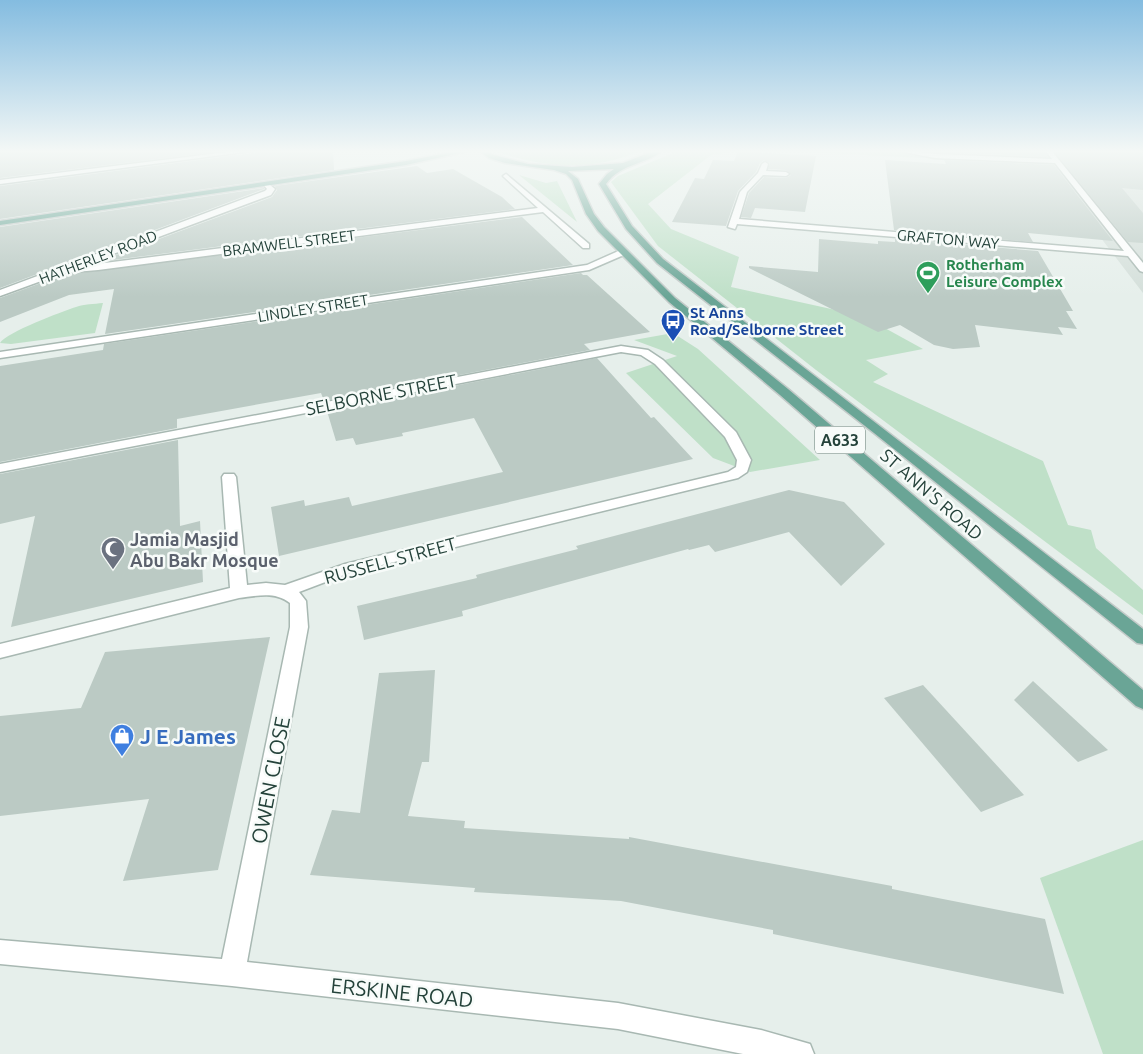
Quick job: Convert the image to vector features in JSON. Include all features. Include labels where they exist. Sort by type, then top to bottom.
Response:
[{"type":"main road","points":[[0,223],[162,199]]},
{"type":"main road","name":"ST ANN'S ROAD","points":[[584,199],[590,214],[623,252],[672,300],[784,392],[1143,701]]},
{"type":"main road","name":"ST ANN'S ROAD","points":[[612,199],[629,227],[660,261],[879,430],[1143,638]]},
{"type":"street","name":"HATHERLEY ROAD","points":[[0,293],[252,199]]},
{"type":"street","points":[[531,199],[586,246]]},
{"type":"street","name":"GRAFTON WAY","points":[[739,199],[734,224],[1131,254]]},
{"type":"street","points":[[1088,199],[1143,269]]},
{"type":"street","name":"BRAMWELL STREET","points":[[64,270],[543,210]]},
{"type":"street","name":"LINDLEY STREET","points":[[0,355],[589,267],[623,252]]},
{"type":"street","name":"SELBORNE STREET","points":[[0,468],[621,349],[644,352],[659,362],[731,435]]},
{"type":"street","name":"RUSSELL STREET","points":[[0,651],[239,592],[266,589],[286,591],[346,569],[733,475],[742,469],[744,460],[731,435]]},
{"type":"street","points":[[229,477],[239,592]]},
{"type":"street","name":"OWEN CLOSE","points":[[232,973],[299,627],[298,601],[286,591]]},
{"type":"street","name":"ERSKINE ROAD","points":[[0,952],[232,973],[618,1016],[761,1044],[800,1054]]},
{"type":"shaded area","points":[[1071,199],[1143,199],[1143,293]]},
{"type":"green space","points":[[549,199],[566,199],[577,222]]},
{"type":"green space","points":[[624,199],[654,199],[648,204],[671,229],[739,257],[731,287],[863,316],[923,349],[866,360],[888,374],[873,382],[1043,461],[1068,525],[1091,530],[1096,548],[1143,590],[1143,615],[816,370],[658,246]]},
{"type":"green space","points":[[103,303],[95,333],[11,344],[0,343],[13,333],[59,313],[82,305]]},
{"type":"green space","points":[[673,333],[698,349],[820,460],[750,472],[713,458],[626,373],[677,356],[634,340]]},
{"type":"green space","points":[[1143,840],[1143,1054],[1103,1054],[1040,878]]},
{"type":"building","points":[[0,199],[135,199],[0,219]]},
{"type":"building","points":[[188,199],[237,199],[0,288],[0,227]]},
{"type":"building","points":[[266,199],[504,199],[515,209],[97,262]]},
{"type":"building","points":[[684,199],[735,199],[726,226],[672,222]]},
{"type":"building","points":[[747,199],[808,199],[805,212],[755,208],[751,218],[741,217]]},
{"type":"building","points":[[890,199],[1081,199],[1113,241],[1028,233],[1033,242],[894,230]]},
{"type":"building","points":[[1093,199],[1131,199],[1143,213],[1143,243],[1128,242]]},
{"type":"building","points":[[522,217],[573,265],[105,334],[114,289],[69,295],[0,322],[0,298],[63,275]]},
{"type":"building","name":"Rotherham Leisure Complex","points":[[819,239],[878,244],[878,241],[895,242],[895,239],[1038,251],[1073,311],[1066,311],[1077,329],[1058,327],[1063,335],[975,325],[980,347],[953,349],[934,345],[900,325],[878,332],[749,268],[749,266],[818,272]]},
{"type":"building","points":[[581,273],[587,275],[650,332],[584,344],[590,350],[324,401],[321,393],[177,419],[177,428],[0,462],[0,366],[103,350],[104,344]]},
{"type":"building","points":[[597,358],[651,418],[654,417],[693,459],[279,556],[271,507],[304,500],[305,506],[349,497],[352,506],[503,472],[474,418],[402,433],[403,436],[356,445],[353,438],[336,441],[327,411]]},
{"type":"building","points":[[178,440],[180,526],[200,521],[203,582],[11,627],[35,516],[0,524],[0,474]]},
{"type":"building","points":[[789,490],[844,502],[885,544],[841,586],[789,532],[715,552],[709,545],[688,549],[462,611],[463,616],[364,640],[357,606],[477,578],[476,575],[578,549],[576,546]]},
{"type":"building","name":"J E James","points":[[270,637],[218,870],[123,881],[149,799],[0,816],[0,716],[81,708],[105,652]]},
{"type":"building","points":[[435,670],[429,762],[422,762],[408,816],[465,821],[464,828],[629,839],[629,837],[892,886],[892,889],[1045,919],[1064,994],[773,934],[773,930],[621,901],[474,892],[475,888],[310,875],[332,810],[360,813],[379,673]]},
{"type":"building","points":[[1033,681],[1108,750],[1078,762],[1014,700]]},
{"type":"building","points":[[923,685],[1024,795],[981,812],[884,698]]},
{"type":"place","name":"Rotherham Leisure Complex","points":[[928,294]]},
{"type":"place","name":"St Anns Road/Selborne Street","points":[[673,342]]},
{"type":"place","name":"Jamia Masjid Abu Bakr Mosque","points":[[113,570]]},
{"type":"place","name":"J E James","points":[[122,757]]}]
